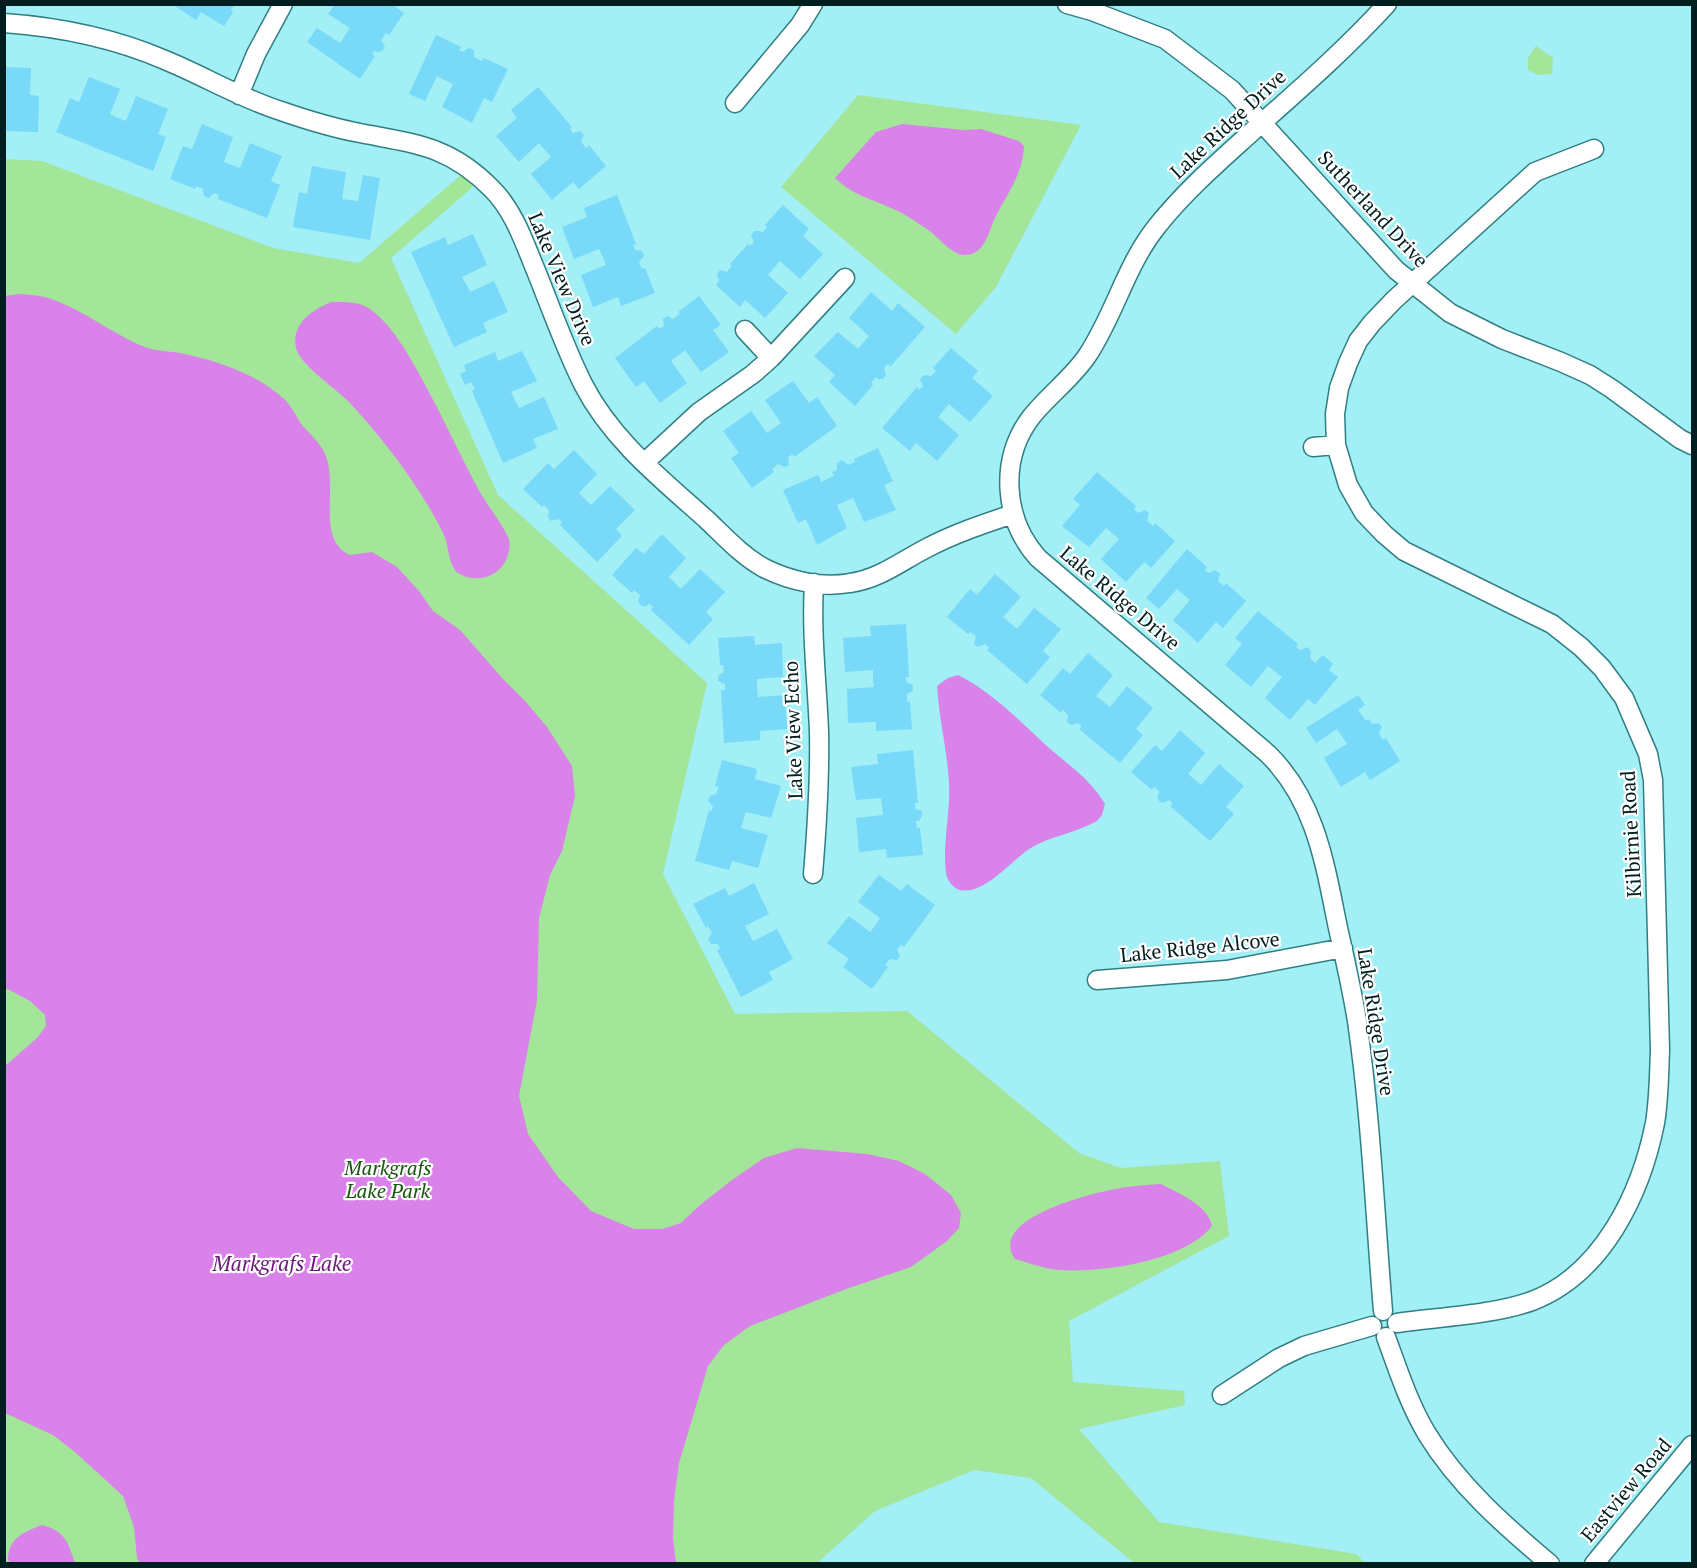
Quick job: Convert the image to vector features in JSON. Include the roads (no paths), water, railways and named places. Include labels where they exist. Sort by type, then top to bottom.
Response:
[{"type":"street","points":[[239,95],[256,54],[283,4]]},
{"type":"street","points":[[735,103],[800,25],[813,4]]},
{"type":"street","name":"Sutherland Drive","points":[[1067,4],[1093,8],[1165,39],[1232,90],[1396,270],[1411,285],[1450,313],[1478,328],[1590,375],[1680,439],[1692,445]]},
{"type":"street","name":"Lake Ridge Drive","points":[[1387,4],[1345,47],[1196,184],[1156,227],[1136,257],[1101,333],[1086,357],[1027,424],[1018,440],[1011,463],[1010,489],[1013,514],[1024,539],[1038,558],[1272,757],[1303,800],[1317,832],[1357,1020],[1365,1086],[1384,1324],[1407,1394],[1427,1434],[1467,1487],[1492,1513],[1550,1563]]},
{"type":"street","name":"Lake View Drive","points":[[4,23],[63,30],[116,42],[168,61],[273,109],[324,125],[433,148],[457,160],[476,174],[496,194],[515,222],[587,391],[614,432],[644,463],[750,558],[780,574],[814,584],[842,584],[874,577],[954,535],[1013,514]]},
{"type":"street","name":"Kilbirnie Road","points":[[1221,1395],[1279,1358],[1304,1346],[1384,1324],[1507,1308],[1555,1291],[1589,1263],[1605,1243],[1632,1194],[1645,1160],[1654,1123],[1659,1084],[1653,780],[1648,754],[1639,729],[1624,698],[1602,668],[1581,647],[1552,624],[1413,555],[1384,534],[1364,513],[1348,485],[1336,445],[1335,414],[1339,388],[1358,341],[1372,323],[1535,172],[1594,149]]},
{"type":"street","points":[[644,463],[685,423],[771,358],[845,278]]},
{"type":"street","points":[[745,330],[771,358]]},
{"type":"street","points":[[1313,447],[1336,445]]},
{"type":"street","name":"Lake View Echo","points":[[813,874],[819,758],[813,631],[814,584]]},
{"type":"street","name":"Lake Ridge Alcove","points":[[1097,980],[1227,970],[1343,948]]},
{"type":"street","name":"Eastview Road","points":[[1594,1563],[1692,1445]]},
{"type":"water","points":[[902,124],[964,130],[981,129],[1019,141],[1024,146],[1018,175],[978,251],[965,255],[955,252],[910,218],[854,192],[835,178],[876,132]]},
{"type":"water","name":"Markgrafs Lake","points":[[20,294],[44,297],[63,304],[145,347],[198,357],[238,370],[262,383],[284,399],[321,447],[328,461],[331,527],[339,547],[350,555],[372,552],[397,567],[419,591],[433,611],[460,630],[526,702],[547,727],[572,766],[575,796],[562,851],[550,875],[539,918],[537,1000],[519,1096],[528,1134],[558,1177],[591,1211],[634,1229],[662,1229],[681,1223],[700,1205],[764,1158],[797,1148],[867,1154],[899,1161],[925,1174],[951,1195],[961,1213],[959,1228],[947,1241],[911,1267],[750,1326],[724,1345],[708,1366],[679,1463],[674,1501],[673,1539],[676,1563],[140,1563],[137,1558],[134,1527],[123,1496],[53,1435],[5,1413],[5,1066],[37,1038],[46,1026],[45,1015],[30,1001],[4,987],[4,296]]},
{"type":"water","points":[[331,302],[354,303],[369,308],[387,325],[408,354],[479,490],[508,537],[510,545],[508,554],[501,568],[495,573],[473,578],[465,577],[455,570],[450,560],[446,539],[438,523],[402,466],[350,403],[311,369],[299,355],[295,339],[300,325],[310,314]]},
{"type":"water","points":[[958,675],[983,690],[1006,708],[1087,781],[1105,804],[1102,815],[1097,821],[1029,849],[997,876],[969,890],[960,890],[951,883],[947,876],[945,862],[949,782],[937,686],[948,678]]},
{"type":"water","points":[[1161,1184],[1199,1206],[1212,1226],[1183,1248],[1142,1262],[1098,1269],[1054,1269],[1015,1259],[1010,1245],[1015,1232],[1027,1221],[1045,1211],[1084,1196],[1126,1187]]},
{"type":"water","points":[[42,1525],[61,1534],[75,1563],[11,1563],[8,1560],[11,1547],[18,1537]]},
{"type":"park label","name":"Markgrafs Lake Park","points":[[388,1180]]}]
